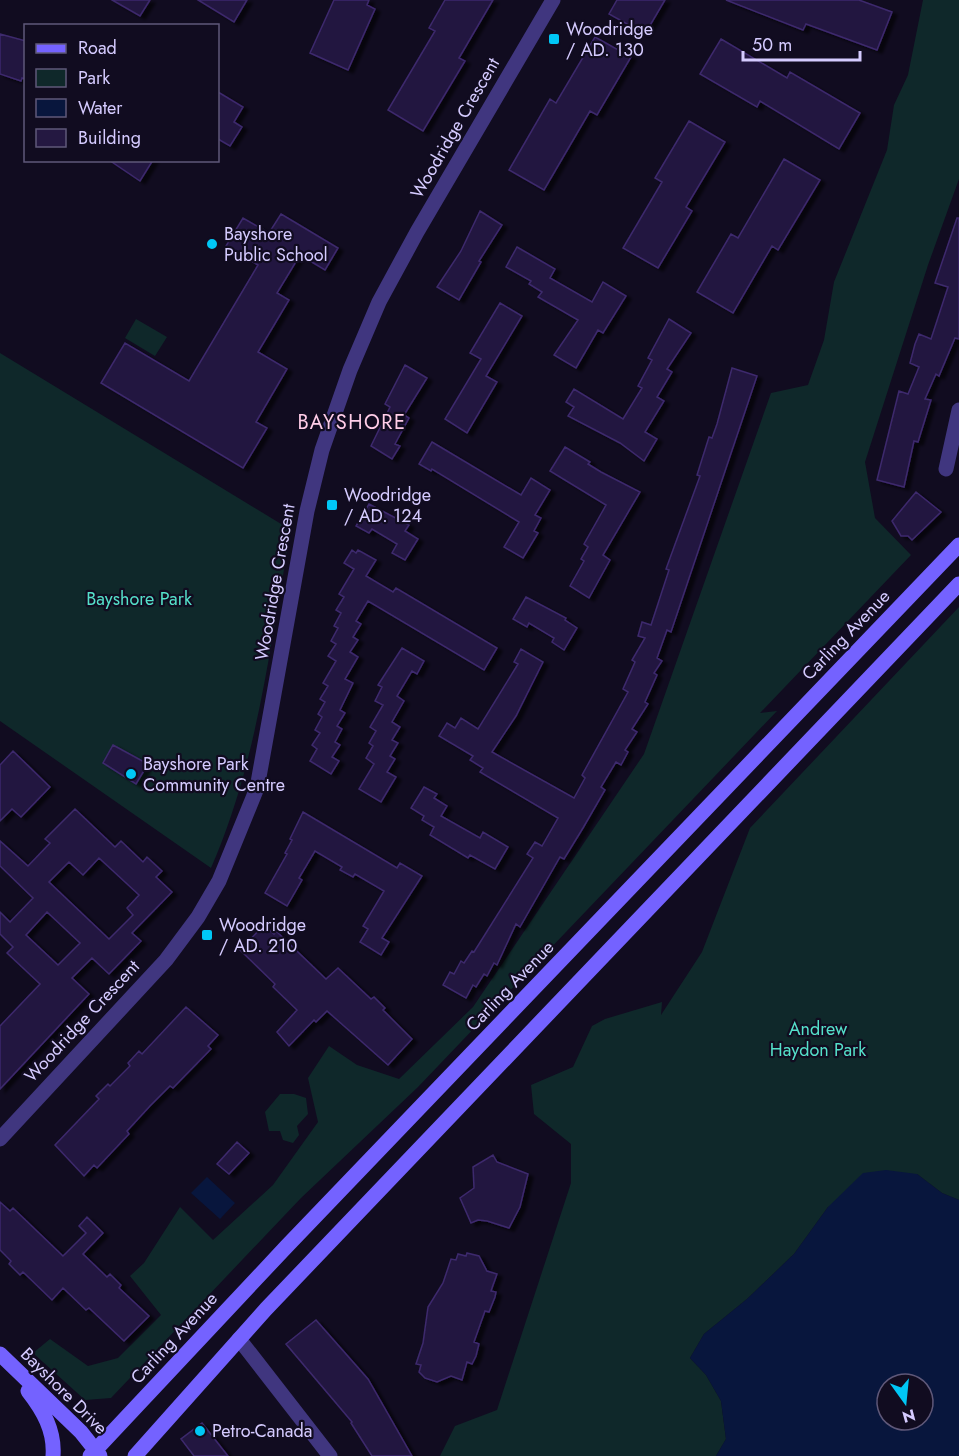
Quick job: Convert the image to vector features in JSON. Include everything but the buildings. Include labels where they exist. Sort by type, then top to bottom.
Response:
[{"type":"main road","name":"Carling Avenue","points":[[95,1454],[286,1247],[959,545]]},
{"type":"main road","points":[[135,1456],[238,1339],[304,1269],[959,584]]},
{"type":"main road","points":[[286,1247],[304,1269]]},
{"type":"main road","points":[[0,1355],[38,1403],[52,1437],[53,1456]]},
{"type":"main road","name":"Bayshore Drive","points":[[0,1355],[95,1454]]},
{"type":"street","name":"Woodridge Crescent","points":[[0,1138],[166,960],[198,917],[219,881],[257,788],[307,511],[322,450],[350,370],[379,302],[406,252],[553,0]]},
{"type":"street","points":[[946,469],[959,410]]},
{"type":"street","points":[[238,1339],[330,1456]]},
{"type":"green space","points":[[923,0],[959,0],[959,179],[928,265],[865,462],[875,518],[911,555],[760,713],[777,711],[418,1087],[301,1198],[111,1398],[85,1400],[33,1353],[50,1339],[88,1366],[118,1358],[161,1315],[130,1276],[144,1263],[180,1207],[213,1240],[273,1185],[318,1122],[308,1078],[329,1046],[357,1065],[399,1079],[473,1007],[644,754],[771,393],[808,385],[824,340],[834,282],[887,150],[894,105],[908,75]]},
{"type":"green space","points":[[136,319],[167,337],[155,356],[125,338]]},
{"type":"green space","name":"Bayshore Park","points":[[0,353],[291,530],[261,702],[240,786],[211,868],[0,721]]},
{"type":"green space","name":"Andrew Haydon Park","points":[[959,607],[959,1200],[942,1193],[917,1174],[828,1207],[794,1254],[747,1299],[704,1334],[690,1358],[706,1375],[721,1401],[726,1439],[716,1456],[440,1456],[455,1426],[497,1410],[571,1183],[571,1144],[534,1114],[531,1085],[573,1067],[592,1026],[605,1019],[662,1002],[661,1015],[702,952],[750,828]]},
{"type":"green space","points":[[280,1094],[294,1094],[306,1098],[308,1114],[297,1126],[299,1135],[293,1143],[283,1140],[280,1131],[269,1131],[265,1112]]},
{"type":"water","points":[[886,1170],[917,1174],[942,1193],[959,1200],[959,1456],[716,1456],[726,1439],[721,1401],[706,1375],[690,1358],[704,1334],[747,1299],[794,1254],[828,1207],[863,1173]]},
{"type":"water","points":[[207,1177],[235,1203],[220,1219],[191,1193]]},
{"type":"place","name":"Woodridge / AD. 130","points":[[554,39]]},
{"type":"place","name":"Bayshore Public School","points":[[212,244]]},
{"type":"place","name":"Woodridge / AD. 124","points":[[332,505]]},
{"type":"place","name":"Bayshore Park Community Centre","points":[[131,774]]},
{"type":"place","name":"Woodridge / AD. 210","points":[[207,935]]},
{"type":"place","name":"Petro-Canada","points":[[200,1431]]},
{"type":"district","name":"BAYSHORE","points":[[352,422]]}]
